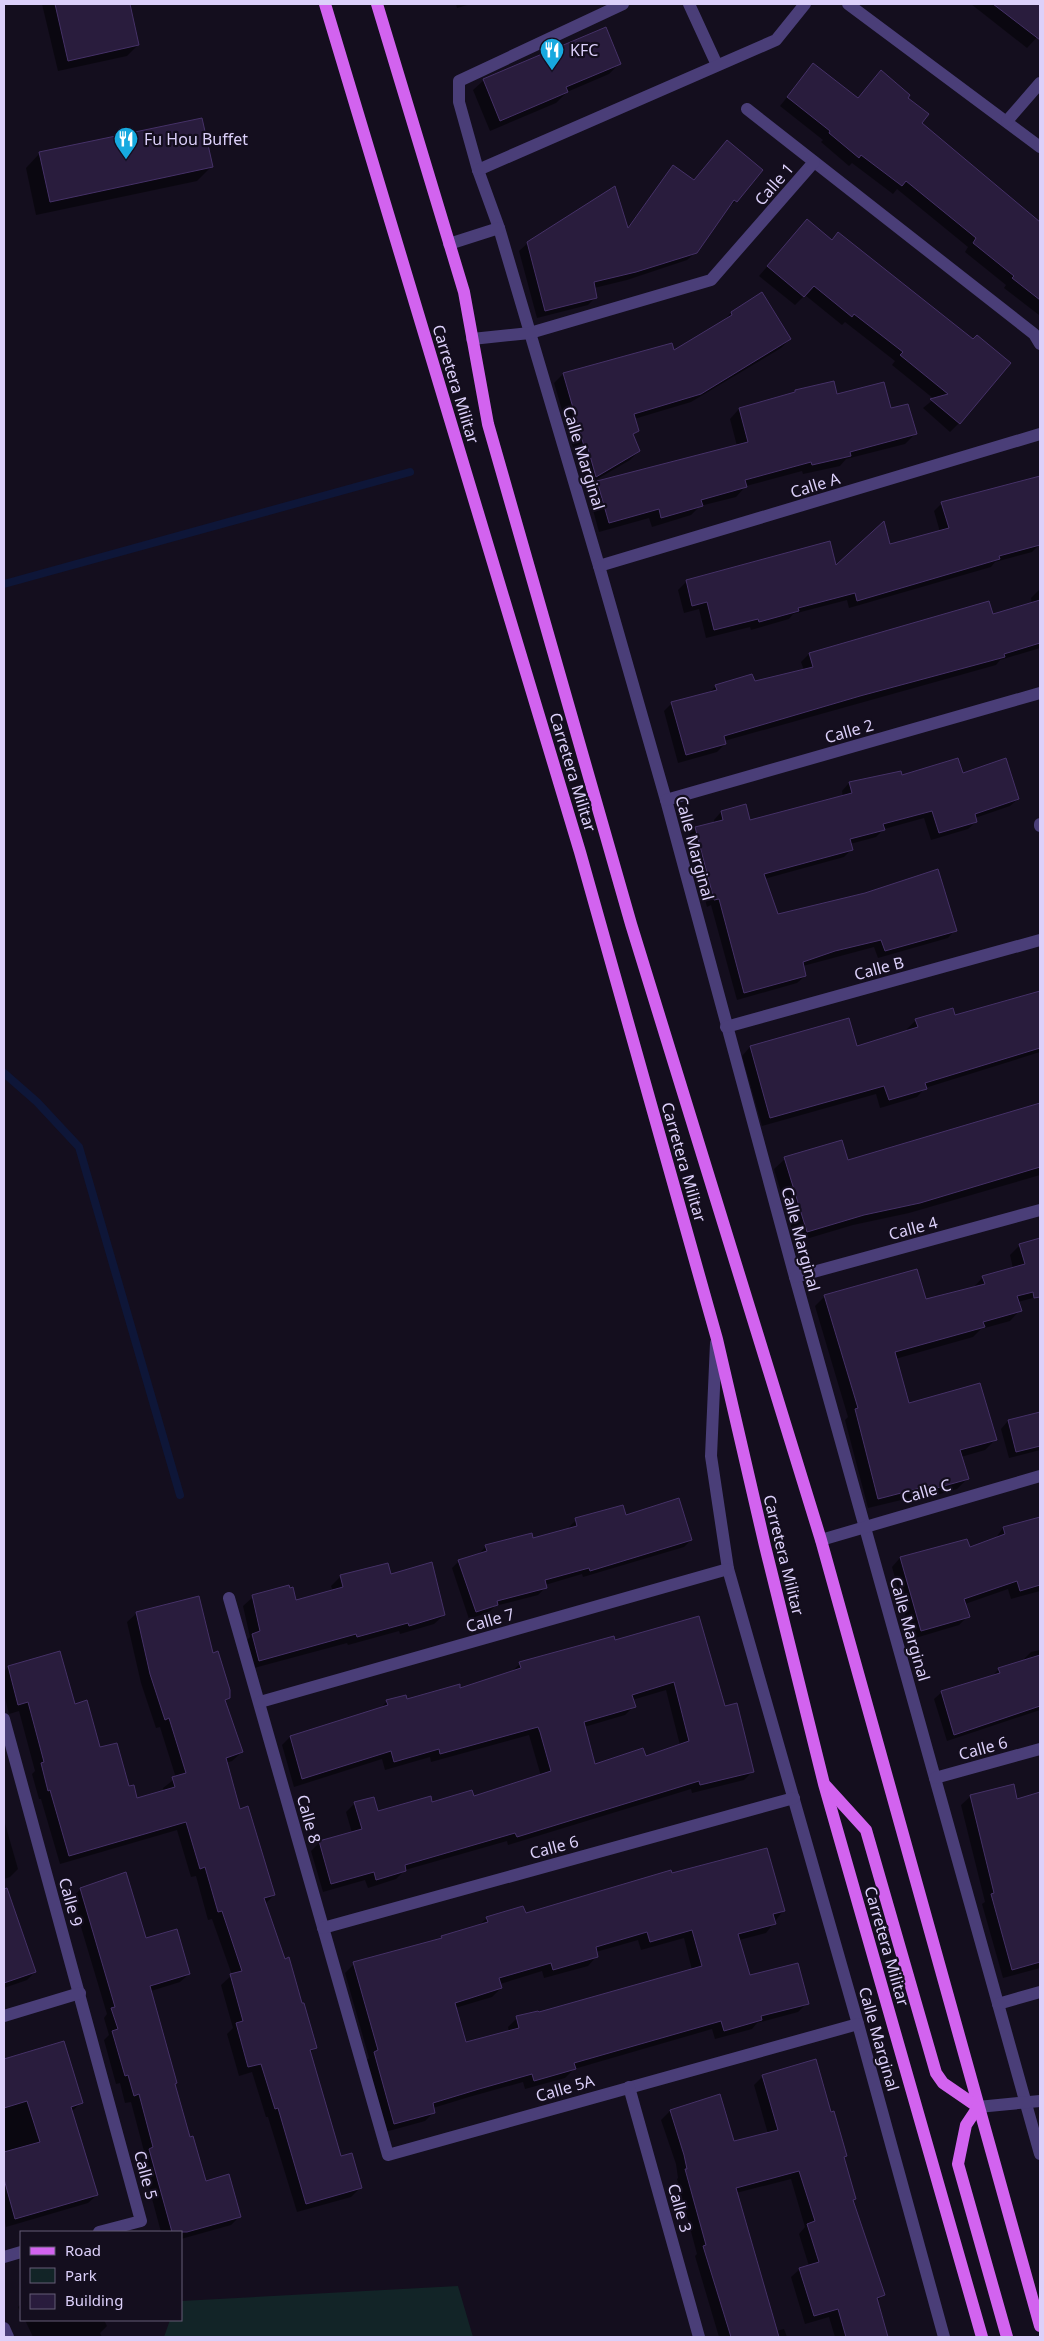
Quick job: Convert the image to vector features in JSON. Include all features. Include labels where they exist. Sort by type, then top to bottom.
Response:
[{"type":"main road","name":"Carretera Militar","points":[[325,4],[578,842],[716,1339],[824,1784],[982,2337]]},
{"type":"main road","name":"Carretera Militar","points":[[377,4],[464,292],[488,424],[631,924],[821,1540],[1040,2326]]},
{"type":"main road","points":[[824,1784],[866,1830],[936,2073],[943,2083],[978,2107],[966,2125],[958,2164],[1007,2337]]},
{"type":"street","name":"Calle Marginal","points":[[623,4],[459,81],[459,102],[478,170],[530,333],[666,800],[795,1277],[1040,2154]]},
{"type":"street","points":[[689,4],[717,65]]},
{"type":"street","points":[[478,170],[776,40],[805,4]]},
{"type":"street","points":[[848,4],[1040,147]]},
{"type":"street","points":[[1007,121],[1040,83]]},
{"type":"street","points":[[747,109],[814,162]]},
{"type":"street","name":"Calle 1","points":[[530,333],[711,280],[814,162],[1034,334],[1040,344]]},
{"type":"street","points":[[449,244],[498,228]]},
{"type":"street","points":[[472,339],[530,333]]},
{"type":"street","name":"Calle A","points":[[599,566],[1040,434]]},
{"type":"street","name":"Calle 2","points":[[666,800],[1040,693]]},
{"type":"street","name":"Calle B","points":[[726,1027],[1040,940]]},
{"type":"street","name":"Calle 4","points":[[795,1277],[1040,1210]]},
{"type":"street","name":"Calle Marginal","points":[[716,1339],[711,1456],[728,1569],[858,2024],[944,2337]]},
{"type":"street","name":"Calle C","points":[[821,1540],[1040,1476]]},
{"type":"street","name":"Calle 7","points":[[260,1702],[728,1569]]},
{"type":"street","name":"Calle 8","points":[[229,1598],[358,2048]]},
{"type":"street","name":"Calle 9","points":[[4,1719],[10,1771],[80,1993],[107,2094]]},
{"type":"street","name":"Calle 6","points":[[935,1778],[1040,1749]]},
{"type":"street","name":"Calle 6","points":[[323,1928],[794,1798]]},
{"type":"street","points":[[998,2004],[1040,1992]]},
{"type":"street","points":[[4,2016],[80,1993]]},
{"type":"street","name":"Calle 5A","points":[[358,2048],[388,2156],[858,2024]]},
{"type":"street","name":"Calle 3","points":[[629,2087],[699,2337]]},
{"type":"street","name":"Calle 5","points":[[103,2231],[141,2221],[107,2094]]},
{"type":"street","points":[[978,2107],[1040,2101]]},
{"type":"street","points":[[4,2257],[20,2252]]},
{"type":"street","points":[[4,2328],[8,2337]]},
{"type":"green space","points":[[458,2286],[473,2337],[164,2337],[170,2321],[182,2321],[182,2301]]},
{"type":"building","points":[[55,4],[130,4],[139,45],[68,61]]},
{"type":"building","points":[[993,4],[1040,4],[1040,40]]},
{"type":"building","name":"KFC","points":[[606,27],[621,64],[566,87],[568,92],[500,121],[483,79]]},
{"type":"building","points":[[813,63],[858,98],[881,70],[910,95],[908,98],[929,114],[922,123],[1040,222],[1040,300],[973,243],[976,238],[906,181],[902,186],[861,155],[859,158],[829,133],[830,131],[787,97]]},
{"type":"building","name":"Fu Hou Buffet","points":[[202,118],[213,167],[50,202],[39,152]]},
{"type":"building","points":[[727,140],[763,170],[737,202],[734,200],[697,253],[636,272],[594,282],[597,298],[545,311],[527,242],[615,186],[628,228],[673,165],[694,180]]},
{"type":"building","points":[[807,219],[832,240],[838,232],[973,339],[977,335],[1011,363],[960,424],[930,399],[948,394],[900,355],[903,352],[854,314],[852,317],[814,286],[804,297],[767,266]]},
{"type":"building","points":[[762,292],[791,339],[701,394],[634,414],[639,431],[633,434],[640,451],[596,477],[587,445],[584,446],[563,373],[672,343],[674,350],[732,315],[731,312]]},
{"type":"building","points":[[834,381],[837,394],[884,382],[891,408],[908,404],[917,434],[850,452],[851,456],[812,465],[811,462],[745,480],[747,487],[701,500],[703,506],[661,518],[659,509],[609,523],[597,481],[748,442],[739,408],[795,392],[795,390]]},
{"type":"building","points":[[1040,476],[1040,545],[999,556],[1000,559],[857,601],[855,593],[798,608],[799,611],[759,622],[758,619],[714,630],[707,602],[692,606],[686,580],[830,541],[836,565],[884,521],[890,544],[949,528],[941,502]]},
{"type":"building","points":[[1040,600],[1040,643],[1004,654],[1005,657],[860,696],[724,736],[726,744],[686,755],[671,702],[717,690],[715,685],[752,674],[755,681],[813,667],[809,653],[989,601],[993,614]]},
{"type":"building","points":[[958,758],[963,773],[1006,758],[1019,799],[975,814],[977,822],[939,833],[932,811],[883,824],[885,830],[850,839],[853,850],[764,874],[778,914],[865,893],[938,869],[957,931],[885,951],[881,940],[835,951],[803,962],[806,976],[744,993],[719,899],[714,900],[695,827],[723,820],[721,811],[746,804],[750,820],[852,793],[849,782],[901,771],[902,775]]},
{"type":"building","points":[[1040,991],[1040,1048],[925,1083],[927,1089],[889,1100],[884,1086],[770,1118],[750,1046],[849,1018],[857,1046],[918,1027],[915,1019],[953,1008],[955,1015]]},
{"type":"building","points":[[1040,1103],[1040,1167],[920,1203],[864,1215],[807,1232],[784,1157],[842,1140],[848,1160]]},
{"type":"building","points":[[1040,1238],[1040,1297],[1034,1298],[1033,1292],[1017,1296],[1022,1311],[983,1322],[985,1327],[895,1352],[909,1403],[980,1383],[997,1440],[960,1450],[969,1479],[933,1489],[932,1485],[878,1499],[855,1409],[858,1408],[824,1295],[917,1269],[926,1299],[985,1284],[982,1276],[1025,1264],[1019,1244]]},
{"type":"building","points":[[1040,1412],[1040,1446],[1016,1452],[1008,1420]]},
{"type":"building","points":[[679,1498],[692,1540],[590,1571],[589,1568],[545,1580],[547,1588],[497,1601],[498,1605],[476,1612],[458,1560],[487,1551],[485,1545],[532,1533],[533,1538],[577,1526],[575,1518],[623,1505],[626,1515]]},
{"type":"building","points":[[1040,1517],[1040,1585],[1020,1591],[1017,1581],[964,1599],[970,1617],[921,1631],[900,1557],[967,1539],[970,1547],[1005,1534],[1003,1527]]},
{"type":"building","points":[[432,1562],[445,1615],[409,1626],[408,1623],[357,1637],[356,1634],[259,1661],[252,1634],[260,1631],[252,1595],[289,1585],[290,1588],[293,1587],[296,1600],[343,1587],[340,1575],[388,1563],[391,1574]]},
{"type":"building","points":[[199,1596],[213,1653],[218,1651],[230,1690],[230,1698],[225,1700],[243,1752],[226,1758],[240,1809],[248,1806],[275,1895],[264,1898],[285,1959],[289,1957],[302,2003],[304,2003],[317,2048],[310,2050],[341,2156],[352,2153],[362,2188],[306,2204],[278,2108],[275,2109],[261,2064],[248,2067],[236,2023],[243,2021],[230,1974],[242,1971],[222,1911],[218,1912],[205,1867],[200,1869],[186,1822],[69,1856],[50,1790],[48,1791],[41,1763],[44,1762],[28,1702],[18,1705],[8,1666],[60,1651],[75,1704],[87,1700],[100,1747],[117,1743],[129,1786],[134,1785],[137,1798],[175,1787],[172,1777],[186,1773],[169,1718],[165,1720],[150,1674],[136,1612]]},
{"type":"building","points":[[699,1616],[725,1706],[737,1703],[754,1772],[700,1785],[699,1781],[517,1837],[515,1833],[405,1865],[406,1871],[376,1880],[374,1872],[331,1884],[319,1841],[362,1829],[354,1802],[374,1797],[378,1811],[431,1796],[432,1802],[472,1790],[474,1796],[551,1771],[538,1727],[440,1754],[439,1749],[394,1762],[391,1751],[302,1779],[290,1736],[388,1705],[386,1700],[406,1695],[407,1699],[460,1684],[460,1688],[521,1668],[519,1662],[614,1636],[615,1640]],"holes":[[[674,1682],[689,1741],[646,1756],[643,1748],[595,1764],[584,1722],[636,1707],[632,1695]]]},
{"type":"building","points":[[1040,1655],[1040,1706],[954,1735],[941,1691],[1000,1673],[998,1668]]},
{"type":"building","points":[[1014,1784],[1017,1799],[1040,1792],[1040,1962],[1012,1970],[991,1894],[994,1893],[970,1795]]},
{"type":"building","points":[[767,1848],[785,1911],[773,1914],[776,1924],[738,1934],[750,1975],[798,1963],[809,2004],[761,2016],[762,2020],[724,2031],[721,2021],[574,2063],[576,2069],[534,2081],[532,2074],[479,2089],[433,2103],[435,2113],[394,2124],[374,2052],[378,2050],[353,1962],[442,1938],[441,1936],[488,1922],[486,1917],[523,1906],[526,1913],[671,1870],[672,1873]],"holes":[[[692,1930],[702,1966],[539,2012],[516,2016],[519,2028],[466,2042],[455,2003],[502,1988],[499,1978],[551,1963],[553,1970],[598,1957],[596,1947],[647,1932],[650,1942]]]},
{"type":"building","points":[[126,1872],[146,1938],[177,1929],[190,1974],[150,1986],[190,2137],[193,2136],[206,2181],[229,2174],[241,2217],[187,2232],[172,2231],[149,2149],[153,2147],[139,2094],[134,2096],[128,2075],[125,2076],[112,2031],[118,2029],[111,2008],[115,2007],[80,1888]]},
{"type":"building","points":[[7,1888],[36,1972],[4,1983],[4,1889]]},
{"type":"building","points":[[64,2041],[83,2103],[71,2107],[98,2195],[15,2219],[4,2179],[4,2152],[40,2142],[27,2101],[4,2108],[4,2059]]},
{"type":"building","points":[[816,2059],[831,2112],[834,2111],[847,2156],[844,2157],[856,2199],[853,2200],[885,2295],[877,2298],[888,2337],[846,2337],[838,2309],[814,2316],[799,2268],[819,2262],[807,2224],[815,2221],[799,2171],[736,2188],[779,2337],[731,2337],[703,2246],[706,2245],[685,2169],[687,2169],[684,2155],[670,2110],[720,2094],[734,2141],[778,2130],[762,2075]]},
{"type":"waterway","points":[[4,584],[410,472]]},
{"type":"waterway","points":[[4,1073],[37,1102],[79,1147],[180,1495]]},
{"type":"place","name":"KFC","points":[[552,71]]},
{"type":"place","name":"Fu Hou Buffet","points":[[126,160]]}]
